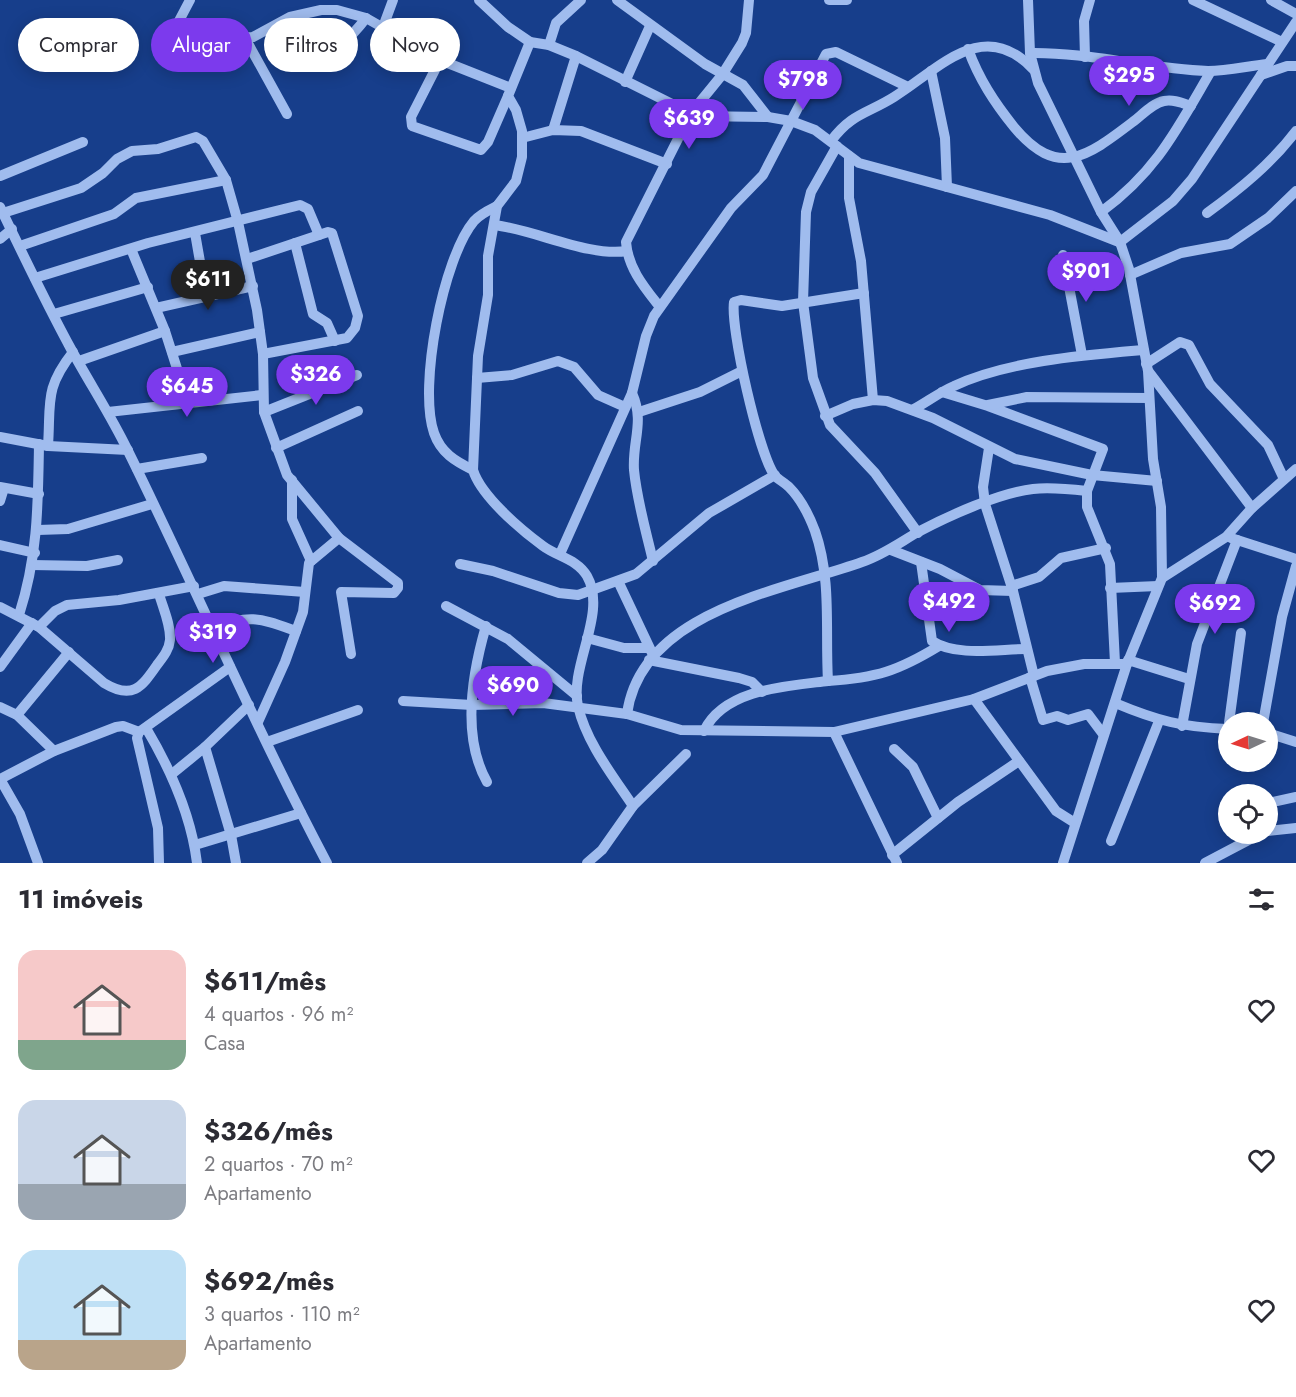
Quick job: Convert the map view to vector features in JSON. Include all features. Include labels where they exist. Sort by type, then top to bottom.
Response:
[{"type":"street","points":[[180,18],[190,0]]},
{"type":"street","points":[[386,18],[393,0]]},
{"type":"street","points":[[478,0],[508,27],[530,42],[549,45],[576,56],[624,82],[699,117],[768,117],[791,121],[815,130],[859,163],[1050,215],[1119,242]]},
{"type":"street","points":[[549,45],[556,23],[581,0]]},
{"type":"street","points":[[617,0],[650,26],[750,92],[768,117]]},
{"type":"street","points":[[659,306],[641,284],[627,251],[629,235],[691,113],[722,75],[746,33],[749,0]]},
{"type":"street","points":[[829,0],[847,0]]},
{"type":"street","points":[[1028,0],[1030,53],[1033,69],[1074,159],[1119,242],[1130,275],[1147,367],[1161,507],[1160,582],[1127,662],[1063,863]]},
{"type":"street","points":[[1085,57],[1084,21],[1090,0]]},
{"type":"street","points":[[1193,0],[1282,42]]},
{"type":"street","points":[[1271,0],[1296,14]]},
{"type":"street","points":[[288,18],[321,10],[344,10],[370,20]]},
{"type":"street","points":[[358,28],[366,18]]},
{"type":"street","points":[[1119,242],[1173,201],[1192,179],[1296,22]]},
{"type":"street","points":[[624,82],[650,26]]},
{"type":"street","points":[[434,72],[411,117],[412,126],[481,150],[488,142],[530,42]]},
{"type":"street","points":[[918,532],[875,473],[846,444],[825,416],[813,378],[802,302],[803,254],[808,202],[834,144],[853,117],[908,87],[968,49],[1006,48],[1019,54],[1033,69]]},
{"type":"street","points":[[968,49],[984,87],[1026,141],[1042,154],[1074,159],[1113,136],[1158,103],[1172,100],[1191,106]]},
{"type":"street","points":[[252,51],[287,114]]},
{"type":"street","points":[[560,554],[632,393],[646,336],[659,306],[731,208],[763,175],[822,60],[830,52],[836,52],[908,87]]},
{"type":"street","points":[[1030,53],[1211,71],[1267,64]]},
{"type":"street","points":[[553,130],[576,56]]},
{"type":"street","points":[[1261,75],[1287,66],[1296,66]]},
{"type":"street","points":[[460,69],[509,92],[516,110],[522,138],[518,174],[511,189],[497,206],[473,222],[458,254],[432,344],[429,372],[434,432],[450,457],[473,470]]},
{"type":"street","points":[[931,71],[944,132],[947,187]]},
{"type":"street","points":[[1101,212],[1129,191],[1145,175],[1191,106],[1211,71]]},
{"type":"street","points":[[522,138],[562,129],[600,136],[667,164]]},
{"type":"street","points":[[1207,213],[1238,191],[1268,164],[1296,131]]},
{"type":"street","points":[[327,863],[230,667],[196,590],[152,504],[128,450],[35,278],[2,210],[81,188],[103,173],[117,159],[132,151],[158,149],[196,137],[203,141],[226,180],[247,259],[260,332],[264,412],[276,448],[291,480],[339,538],[398,583],[394,593],[341,592],[351,654]]},
{"type":"street","points":[[0,176],[83,142]]},
{"type":"street","points":[[849,156],[849,198],[864,293],[873,400]]},
{"type":"street","points":[[20,246],[114,214],[136,198],[226,180]]},
{"type":"street","points":[[1130,275],[1181,253],[1230,244],[1268,218],[1296,191]]},
{"type":"street","points":[[35,278],[131,249],[300,206],[308,209],[319,235]]},
{"type":"street","points":[[497,206],[488,256],[488,295],[478,356],[473,470],[476,480],[486,495],[543,546],[579,566],[587,576],[592,589],[587,638],[579,673],[578,701],[601,758],[633,806]]},
{"type":"street","points":[[494,225],[529,230],[605,253],[627,251]]},
{"type":"street","points":[[0,239],[12,229]]},
{"type":"street","points":[[247,259],[328,232],[335,237],[358,316],[351,334],[334,341],[262,354]]},
{"type":"street","points":[[195,233],[206,296]]},
{"type":"street","points":[[295,243],[313,314],[327,322],[334,341]]},
{"type":"street","points":[[131,249],[165,331],[188,403]]},
{"type":"street","points":[[1063,255],[1082,355]]},
{"type":"street","points":[[156,309],[253,286]]},
{"type":"street","points":[[54,314],[148,287]]},
{"type":"street","points":[[828,681],[825,574],[814,530],[804,507],[795,493],[775,475],[754,420],[742,371],[734,302],[748,301],[775,306],[864,293]]},
{"type":"street","points":[[19,615],[38,530],[43,445],[51,385],[58,371],[76,356],[165,331]]},
{"type":"street","points":[[172,352],[260,332]]},
{"type":"street","points":[[1147,367],[1180,342],[1189,345],[1210,384],[1268,445],[1284,479]]},
{"type":"street","points":[[914,410],[942,392],[988,374],[1082,355],[1143,350]]},
{"type":"street","points":[[477,378],[512,375],[558,361],[574,367],[598,395],[625,406]]},
{"type":"street","points":[[1147,367],[1252,508]]},
{"type":"street","points":[[639,412],[700,392],[742,371]]},
{"type":"street","points":[[264,412],[357,375]]},
{"type":"street","points":[[942,392],[988,406],[1103,449],[1087,491],[1087,507],[1106,548],[1110,564],[1115,663]]},
{"type":"street","points":[[632,393],[639,412],[634,473],[653,561]]},
{"type":"street","points":[[108,412],[262,395]]},
{"type":"street","points":[[988,406],[1027,397],[1149,398]]},
{"type":"street","points":[[825,416],[853,404],[873,400],[914,410],[988,448],[1015,459],[1092,475],[1157,481]]},
{"type":"street","points":[[276,448],[358,411]]},
{"type":"street","points":[[0,437],[43,445],[128,450]]},
{"type":"street","points":[[988,448],[984,487],[985,504],[1012,588],[1043,720],[1057,716],[1068,720],[1088,714],[1103,734]]},
{"type":"street","points":[[137,469],[202,458]]},
{"type":"street","points":[[1110,588],[1160,582],[1226,537],[1252,508],[1296,469]]},
{"type":"street","points":[[460,564],[493,571],[559,593],[578,595],[636,574],[709,513],[775,475]]},
{"type":"street","points":[[258,722],[296,631],[311,561],[292,519],[291,480]]},
{"type":"street","points":[[0,501],[2,487],[39,495]]},
{"type":"street","points":[[627,714],[632,687],[650,654],[711,614],[891,550],[918,532],[985,504],[1032,489],[1087,491]]},
{"type":"street","points":[[38,530],[68,529],[152,504]]},
{"type":"street","points":[[1226,537],[1296,559]]},
{"type":"street","points":[[311,561],[339,538]]},
{"type":"street","points":[[1182,726],[1189,679],[1200,634],[1237,540]]},
{"type":"street","points":[[0,545],[34,553]]},
{"type":"street","points":[[891,550],[980,590],[1012,588],[1039,577],[1061,558],[1106,548]]},
{"type":"street","points":[[32,565],[87,567],[118,560]]},
{"type":"street","points":[[921,562],[932,641],[939,646],[957,649],[1026,649]]},
{"type":"street","points":[[1265,712],[1282,617],[1296,566]]},
{"type":"street","points":[[618,581],[650,654]]},
{"type":"street","points":[[0,667],[36,625],[67,605],[224,586],[305,592]]},
{"type":"street","points":[[0,608],[36,625],[115,689],[138,689],[167,651],[170,642],[170,633],[159,594]]},
{"type":"street","points":[[446,606],[486,626],[529,654],[578,701]]},
{"type":"street","points":[[212,628],[244,618],[261,620],[296,631]]},
{"type":"street","points":[[486,626],[472,705],[476,760],[487,782]]},
{"type":"street","points":[[1230,712],[1241,633]]},
{"type":"street","points":[[587,638],[752,682],[762,692]]},
{"type":"street","points":[[704,731],[719,710],[736,700],[762,692],[828,681],[860,679],[895,670],[939,646]]},
{"type":"street","points":[[17,715],[69,652]]},
{"type":"street","points":[[403,700],[472,705],[578,701],[670,728],[704,731],[834,732],[974,699],[1032,676],[1077,664],[1127,662],[1189,679]]},
{"type":"street","points":[[159,863],[158,828],[136,743],[142,730],[230,667]]},
{"type":"street","points":[[974,699],[1056,811],[1075,823]]},
{"type":"street","points":[[1115,704],[1159,721],[1182,726],[1218,726]]},
{"type":"street","points":[[172,774],[205,747],[249,705]]},
{"type":"street","points":[[0,707],[17,715],[54,751]]},
{"type":"street","points":[[267,742],[358,710]]},
{"type":"street","points":[[1111,841],[1159,721]]},
{"type":"street","points":[[38,863],[20,814],[1,778],[54,751],[116,726],[142,730],[172,774],[195,845],[197,863]]},
{"type":"street","points":[[834,732],[894,859],[938,818],[1019,761]]},
{"type":"street","points":[[1278,736],[1296,740]]},
{"type":"street","points":[[205,747],[231,835],[236,863]]},
{"type":"street","points":[[894,749],[913,767],[938,818]]},
{"type":"street","points":[[587,863],[602,850],[633,806],[686,754]]},
{"type":"street","points":[[1278,801],[1296,797]]},
{"type":"street","points":[[195,845],[301,813]]},
{"type":"street","points":[[1278,830],[1296,828]]},
{"type":"street","points":[[1205,863],[1241,844]]}]
